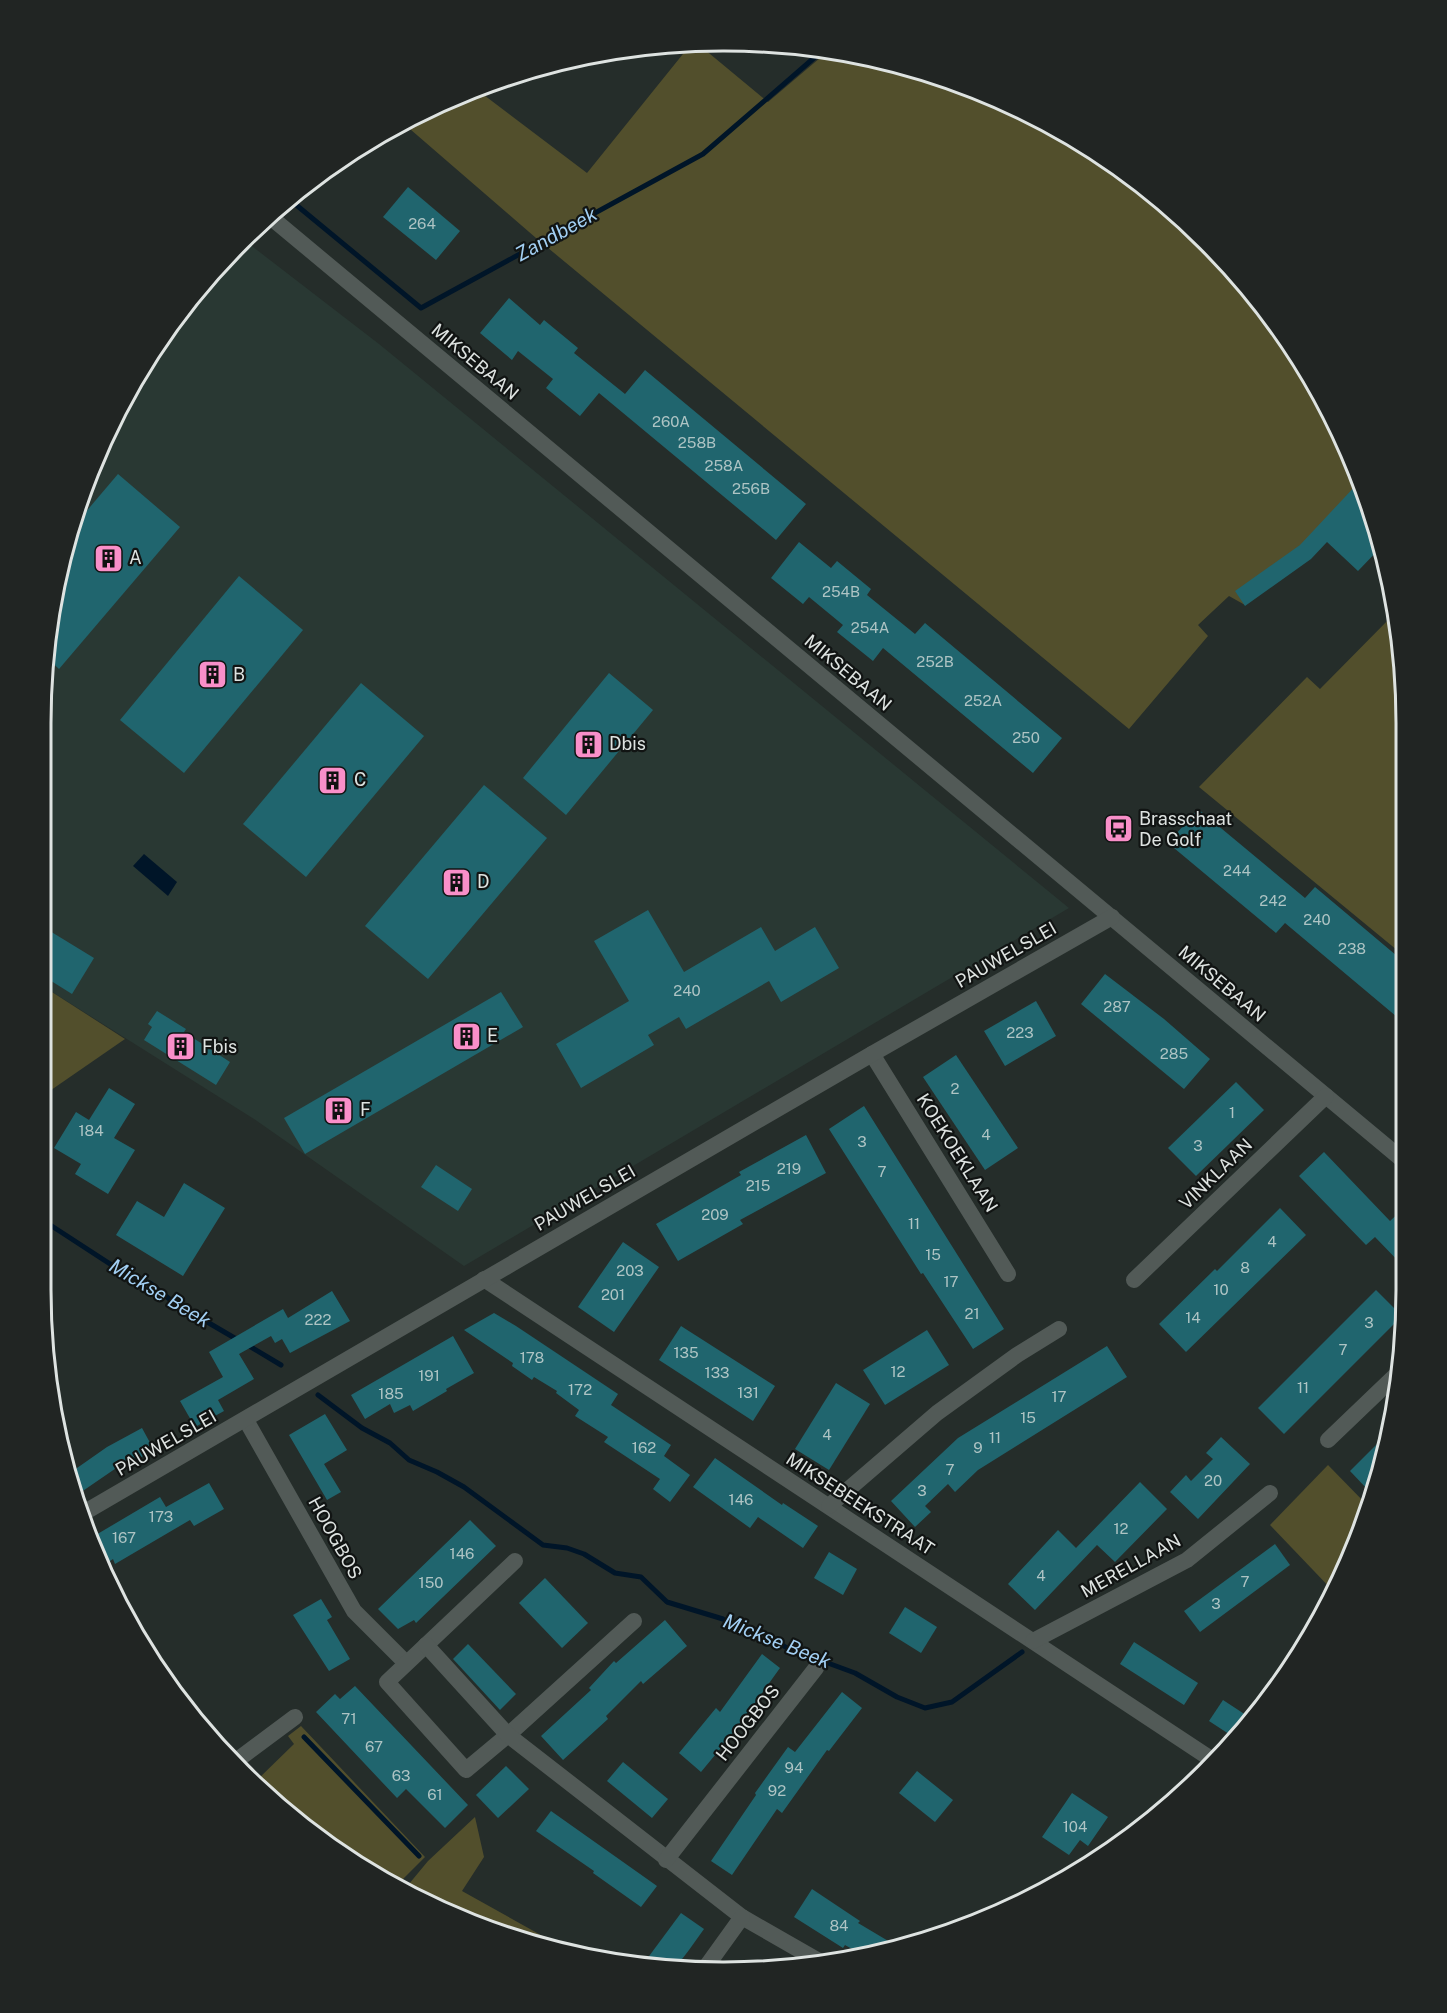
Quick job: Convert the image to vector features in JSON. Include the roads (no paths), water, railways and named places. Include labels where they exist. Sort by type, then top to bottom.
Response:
[{"type":"street","name":"MIKSEBAAN","points":[[276,222],[1396,1154]]},
{"type":"street","name":"PAUWELSLEI","points":[[89,1510],[1112,917]]},
{"type":"street","name":"KOEKOEKLAAN","points":[[873,1054],[1008,1274]]},
{"type":"street","name":"VINKLAAN","points":[[1134,1280],[1326,1096]]},
{"type":"street","name":"MIKSEBEEKSTRAAT","points":[[484,1279],[1207,1756]]},
{"type":"street","points":[[829,1506],[937,1413],[1017,1355],[1059,1329]]},
{"type":"street","points":[[1328,1440],[1389,1381]]},
{"type":"street","name":"HOOGBOS","points":[[246,1420],[354,1611],[406,1663]]},
{"type":"street","name":"MERELLAAN","points":[[1033,1641],[1187,1560],[1270,1493]]},
{"type":"street","points":[[515,1561],[387,1682],[466,1770],[634,1621]]},
{"type":"street","points":[[426,1645],[508,1735],[742,1917],[810,1956]]},
{"type":"street","name":"HOOGBOS","points":[[666,1860],[816,1668]]},
{"type":"street","points":[[241,1757],[295,1717]]},
{"type":"street","points":[[710,1962],[742,1917]]},
{"type":"water","points":[[144,854],[177,882],[168,896],[133,866]]},
{"type":"waterway","name":"Zandbeek","points":[[296,205],[421,308],[703,154],[814,58]]},
{"type":"waterway","name":"Mickse Beek","points":[[51,1226],[127,1275],[150,1283],[173,1302],[238,1340]]},
{"type":"waterway","name":"Mickse Beek","points":[[246,1344],[281,1365]]},
{"type":"waterway","name":"Mickse Beek","points":[[318,1395],[362,1428],[390,1443],[409,1460],[464,1487],[543,1545],[567,1548],[584,1554],[615,1573],[641,1577],[667,1602],[723,1619],[740,1630],[759,1630],[787,1648],[855,1673],[897,1697],[925,1708],[952,1702],[1022,1652]]},
{"type":"waterway","points":[[304,1737],[419,1856]]},
{"type":"place","name":"A","points":[[108,558]]},
{"type":"place","name":"B","points":[[212,675]]},
{"type":"place","name":"Dbis","points":[[588,744]]},
{"type":"place","name":"C","points":[[333,780]]},
{"type":"place","name":"Brasschaat De Golf","points":[[1118,829]]},
{"type":"place","name":"D","points":[[456,882]]},
{"type":"place","name":"E","points":[[466,1036]]},
{"type":"place","name":"Fbis","points":[[181,1047]]},
{"type":"place","name":"F","points":[[339,1110]]}]
